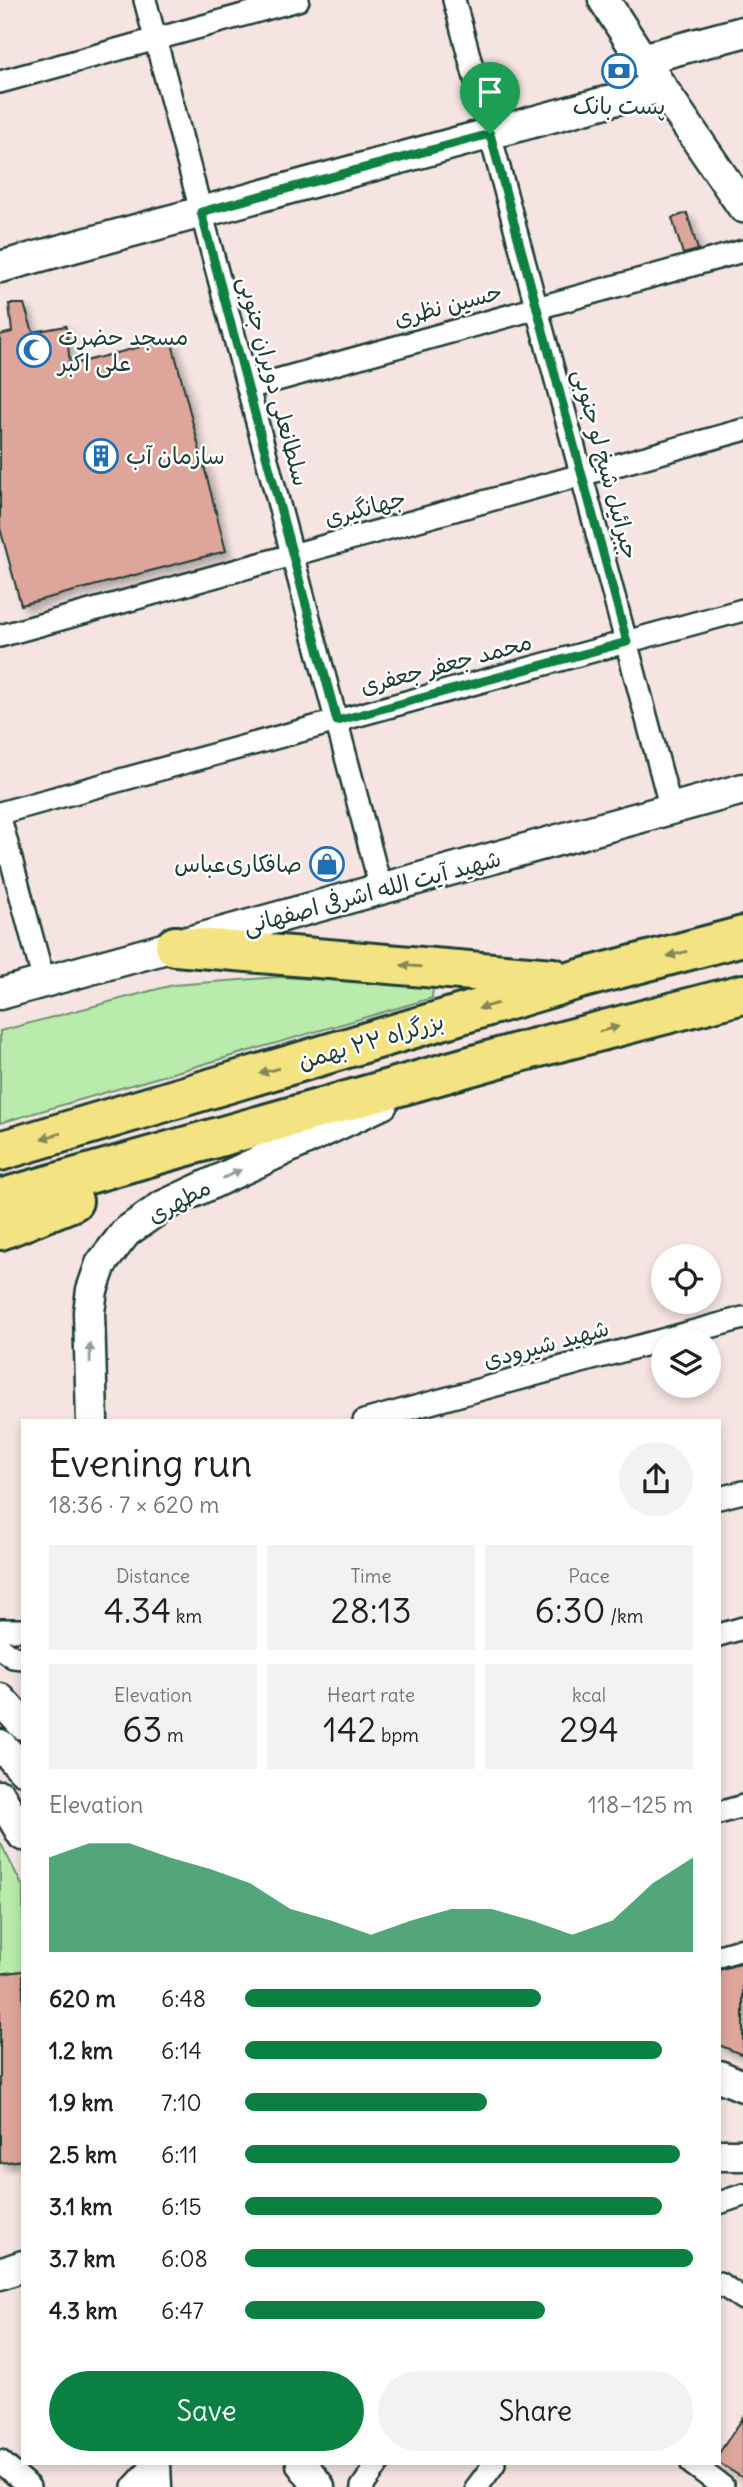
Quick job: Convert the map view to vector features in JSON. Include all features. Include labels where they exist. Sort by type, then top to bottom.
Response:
[{"type":"highway","name":"بزرگراه ۲۲ بهمن","points":[[0,1151],[576,980],[743,936]]},
{"type":"highway","points":[[175,946],[576,980]]},
{"type":"highway","points":[[0,1199],[209,1138],[743,994]]},
{"type":"highway","points":[[0,1230],[84,1196],[560,1042]]},
{"type":"main road","points":[[604,0],[743,207]]},
{"type":"main road","points":[[642,59],[743,32]]},
{"type":"main road","points":[[0,267],[660,87]]},
{"type":"main road","name":"شهید آیت الله اشرفی اصفهانی","points":[[0,994],[743,789]]},
{"type":"main road","name":"مطهری","points":[[92,1419],[89,1312],[92,1290],[101,1265],[126,1232],[163,1206],[414,1090]]},
{"type":"main road","points":[[0,1700],[21,1722]]},
{"type":"main road","points":[[0,1745],[21,1767]]},
{"type":"main road","points":[[0,1796],[21,1832]]},
{"type":"main road","points":[[721,2077],[743,2086]]},
{"type":"main road","points":[[721,2155],[743,2155]]},
{"type":"main road","points":[[0,2274],[21,2267]]},
{"type":"main road","points":[[155,2465],[156,2487]]},
{"type":"main road","points":[[303,2465],[319,2487]]},
{"type":"street","name":"سلطانعلی دویران جنوبی","points":[[145,0],[381,889]]},
{"type":"street","points":[[0,82],[298,0]]},
{"type":"street","name":"جبرائیل شیخ لو جنوبی","points":[[454,0],[671,809]]},
{"type":"street","name":"حسین نظری","points":[[248,388],[743,251]]},
{"type":"street","name":"جهانگیری","points":[[0,636],[743,430]]},
{"type":"street","name":"محمد جعفر جعفری","points":[[0,816],[743,610]]},
{"type":"street","points":[[0,816],[44,982]]},
{"type":"street","name":"شهید شیرودی","points":[[370,1419],[743,1318]]},
{"type":"street","points":[[721,1498],[743,1492]]},
{"type":"street","points":[[721,1634],[743,1628]]},
{"type":"street","points":[[0,1630],[21,1630]]},
{"type":"street","points":[[0,1648],[13,1657],[21,1658]]},
{"type":"street","points":[[0,1700],[21,1714]]},
{"type":"street","points":[[721,1812],[743,1806]]},
{"type":"street","points":[[721,1955],[743,1949]]},
{"type":"street","points":[[721,2202],[743,2195]]},
{"type":"street","points":[[721,2284],[743,2299]]},
{"type":"street","points":[[0,2461],[29,2487]]},
{"type":"street","points":[[133,2487],[154,2465]]},
{"type":"street","points":[[362,2487],[377,2465]]},
{"type":"street","points":[[477,2487],[493,2465]]},
{"type":"street","points":[[693,2465],[723,2487]]},
{"type":"green space","points":[[279,977],[433,986],[432,998],[0,1123],[0,1031],[173,985]]},
{"type":"green space","points":[[0,1842],[21,1883],[21,1971],[0,1974]]},
{"type":"building","points":[[687,213],[698,250],[683,254],[672,218]]},
{"type":"building","name":"سازمان آب","points":[[9,304],[24,304],[33,332],[66,326],[70,365],[171,339],[226,551],[21,605],[0,528],[0,335],[12,332]]},
{"type":"building","points":[[743,1963],[743,2055],[721,2046],[721,1969]]},
{"type":"building","points":[[21,1971],[21,2160],[0,2163],[0,1974]]},
{"type":"building","points":[[743,2418],[743,2478],[721,2464],[721,2450]]},
{"type":"place","name":"پست بانک","points":[[619,71]]},
{"type":"place","name":"مسجد حضرت علی اکبر","points":[[34,350]]},
{"type":"place","name":"سازمان آب","points":[[101,456]]},
{"type":"place","name":"صافکاری‌عباس","points":[[327,864]]},
{"type":"route","points":[[490,134],[627,642],[337,721],[201,212],[490,134]]}]
